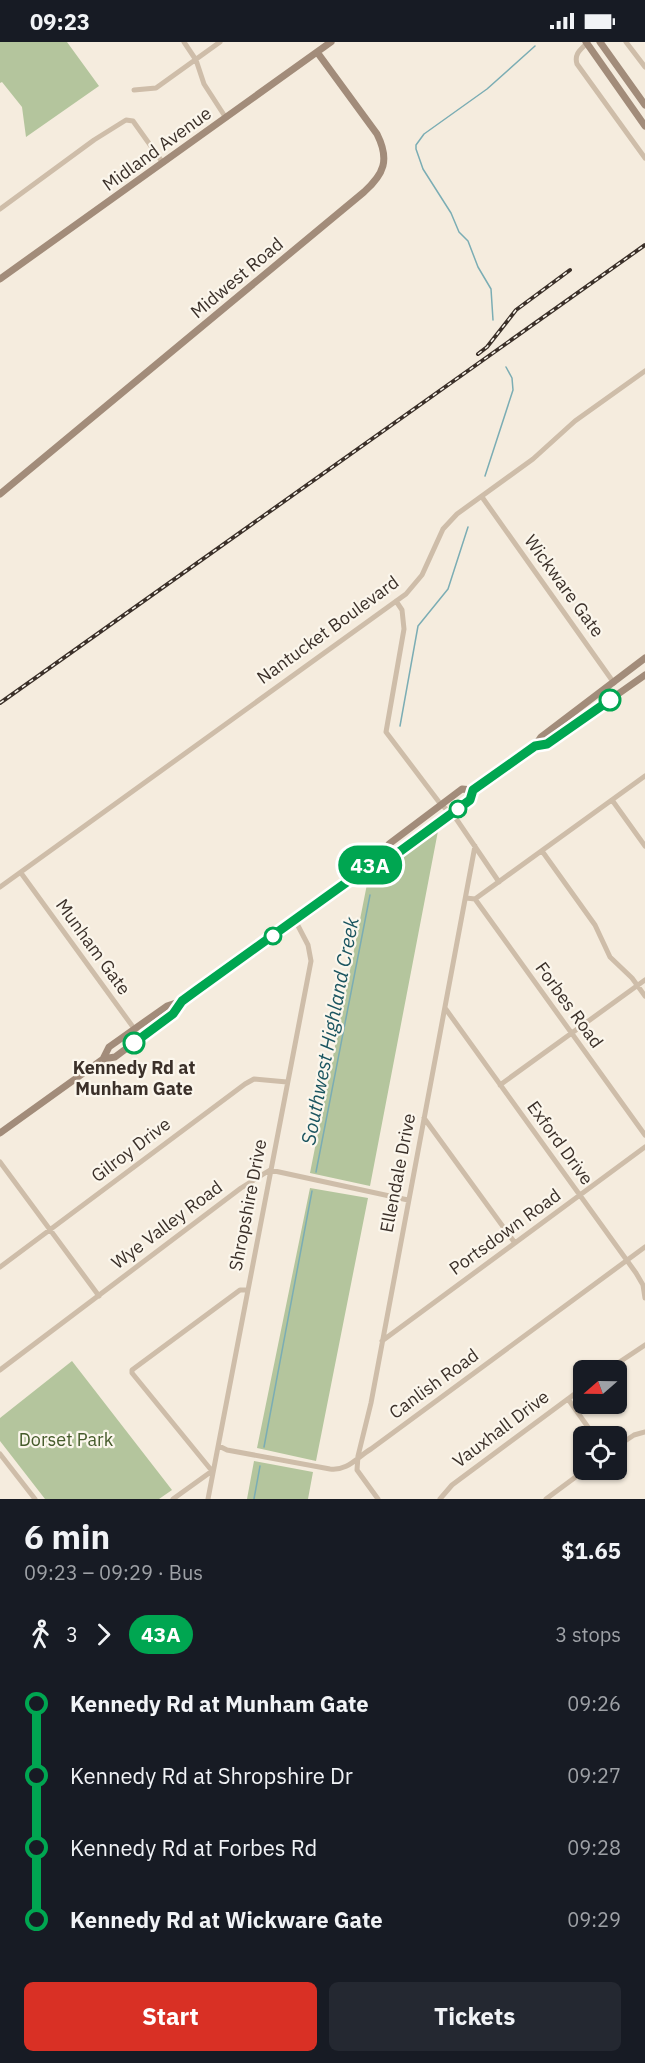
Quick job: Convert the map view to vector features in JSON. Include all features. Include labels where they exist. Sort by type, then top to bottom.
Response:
[{"type":"main road","name":"Midland Avenue","points":[[0,278],[332,42]]},
{"type":"main road","points":[[600,42],[645,105]]},
{"type":"main road","points":[[587,43],[644,124]]},
{"type":"main road","name":"Midwest Road","points":[[0,494],[364,192],[381,173],[384,157],[377,134],[317,52]]},
{"type":"main road","points":[[389,853],[395,855],[470,800],[473,790],[535,746],[541,737],[645,658]]},
{"type":"main road","points":[[535,746],[547,744],[645,675]]},
{"type":"main road","name":"Wickware Gate","points":[[614,683],[621,693]]},
{"type":"main road","points":[[389,853],[388,844],[441,804],[462,789],[473,790]]},
{"type":"main road","points":[[103,1059],[108,1047],[167,1006],[182,1001],[389,853]]},
{"type":"main road","points":[[0,1134],[103,1059],[115,1057],[141,1038],[173,1014],[182,1001]]},
{"type":"street","points":[[184,42],[196,60],[204,84],[226,118]]},
{"type":"street","points":[[134,90],[156,87],[220,42]]},
{"type":"street","points":[[626,42],[645,67]]},
{"type":"street","points":[[587,43],[578,53],[577,64],[645,158]]},
{"type":"street","points":[[0,209],[126,120],[133,121],[163,164]]},
{"type":"street","name":"Nantucket Boulevard","points":[[0,887],[396,601],[418,581],[447,524],[457,514],[533,459],[567,427],[645,371]]},
{"type":"street","name":"Wickware Gate","points":[[482,497],[614,683]]},
{"type":"street","points":[[396,601],[402,610],[404,629],[386,732],[451,814],[499,882]]},
{"type":"street","points":[[466,898],[475,899],[645,776]]},
{"type":"street","points":[[612,800],[645,846]]},
{"type":"street","name":"Ellendale Drive","points":[[358,1456],[371,1403],[475,846]]},
{"type":"street","points":[[542,851],[595,925],[610,957],[645,996]]},
{"type":"street","name":"Munham Gate","points":[[21,873],[141,1038]]},
{"type":"street","name":"Forbes Road","points":[[475,899],[645,1135]]},
{"type":"street","name":"Shropshire Drive","points":[[208,1499],[311,961],[308,945],[295,920]]},
{"type":"street","points":[[500,1085],[645,980]]},
{"type":"street","name":"Exford Drive","points":[[445,1008],[627,1260],[641,1281],[645,1298]]},
{"type":"street","name":"Gilroy Drive","points":[[0,1267],[244,1084],[254,1079],[287,1082]]},
{"type":"street","points":[[424,1118],[515,1243]]},
{"type":"street","name":"Portsdown Road","points":[[382,1341],[645,1147]]},
{"type":"street","points":[[0,1162],[99,1296]]},
{"type":"street","points":[[270,1170],[408,1200]]},
{"type":"street","name":"Wye Valley Road","points":[[0,1370],[241,1188],[270,1170]]},
{"type":"street","name":"Canlish Road","points":[[219,1446],[227,1450],[336,1470],[346,1468],[358,1456],[371,1449],[645,1247]]},
{"type":"street","points":[[173,1499],[212,1471],[132,1373],[132,1370],[240,1290],[247,1290]]},
{"type":"street","points":[[622,1360],[645,1345]]},
{"type":"street","name":"Vauxhall Drive","points":[[440,1499],[453,1485],[573,1395]]},
{"type":"street","points":[[568,1399],[587,1426]]},
{"type":"street","points":[[627,1440],[645,1432]]},
{"type":"street","points":[[0,1454],[35,1499]]},
{"type":"street","points":[[358,1456],[357,1470],[378,1499]]},
{"type":"street","points":[[546,1499],[573,1479]]},
{"type":"green space","points":[[0,42],[67,42],[99,86],[26,137],[22,107],[2,82],[0,83]]},
{"type":"green space","points":[[438,831],[370,1186],[310,1173],[368,879]]},
{"type":"green space","points":[[310,1188],[368,1198],[316,1461],[257,1448]]},
{"type":"green space","name":"Dorset Park","points":[[72,1361],[172,1490],[159,1499],[45,1499],[0,1441],[0,1418]]},
{"type":"green space","points":[[254,1461],[313,1472],[308,1499],[247,1499]]},
{"type":"waterway","name":"Southwest Highland Creek","points":[[493,320],[491,289],[478,267],[468,241],[459,232],[451,213],[423,169],[416,145],[424,134],[487,89],[535,46]]},
{"type":"waterway","name":"Southwest Highland Creek","points":[[485,476],[513,390],[512,378],[506,367]]},
{"type":"waterway","name":"Southwest Highland Creek","points":[[400,726],[418,626],[448,589],[468,527]]},
{"type":"waterway","name":"Southwest Highland Creek","points":[[316,1172],[370,895]]},
{"type":"waterway","name":"Southwest Highland Creek","points":[[264,1447],[312,1191]]},
{"type":"waterway","name":"Southwest Highland Creek","points":[[254,1499],[260,1466]]},
{"type":"railway","points":[[0,703],[645,245]]},
{"type":"railway","points":[[478,354],[487,347],[516,310],[570,270]]},
{"type":"bus line","name":"43A","points":[[134,1043],[173,1014],[182,1001],[197,990],[372,864],[389,853],[395,855],[458,809],[470,800],[473,790],[535,746],[547,744],[610,700]]},
{"type":"place","name":"Kennedy Rd at Munham Gate","points":[[134,1043]]}]
